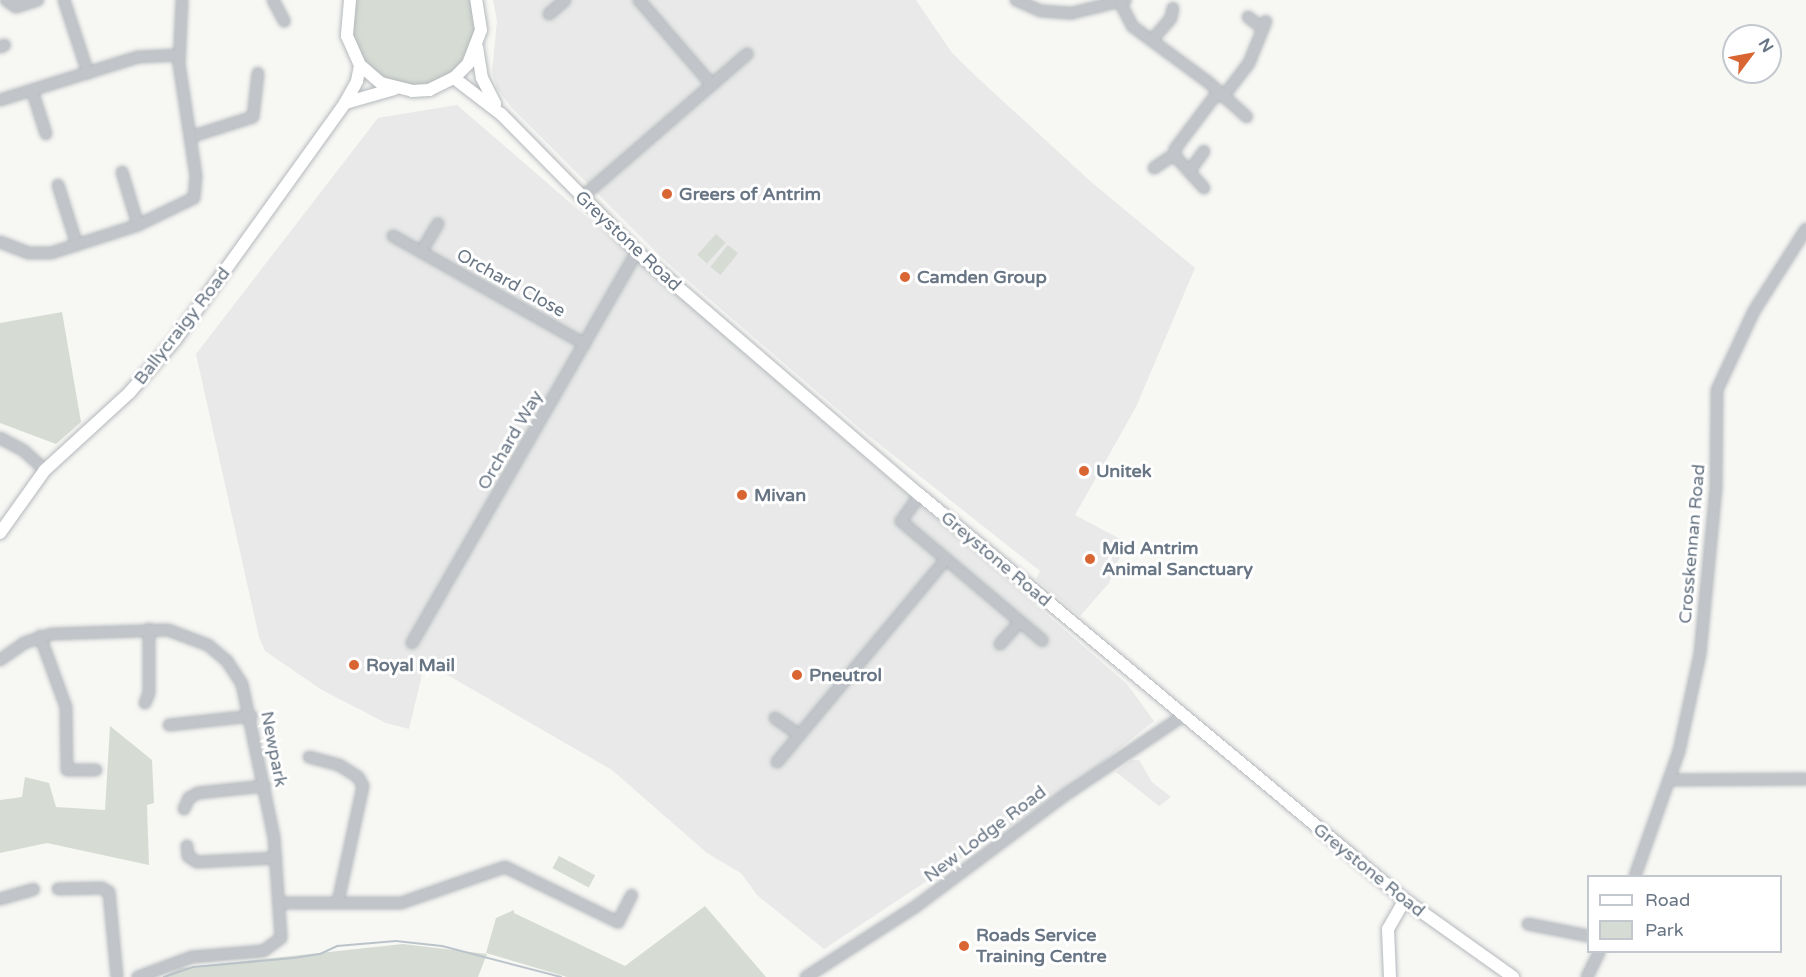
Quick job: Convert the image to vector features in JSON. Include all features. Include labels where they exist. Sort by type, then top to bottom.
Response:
[{"type":"main road","points":[[350,0],[347,36],[360,65],[395,89]]},
{"type":"main road","name":"Greystone Road","points":[[476,0],[481,30],[477,46],[482,78],[501,114]]},
{"type":"main road","points":[[345,103],[395,89],[429,90],[454,78],[477,46]]},
{"type":"main road","name":"Ballycraigy Road","points":[[0,533],[45,470],[130,392],[163,356],[345,103],[357,81],[360,65]]},
{"type":"main road","name":"Greystone Road","points":[[454,78],[501,114],[581,198],[637,252],[920,495],[1405,900],[1513,977]]},
{"type":"main road","points":[[1390,977],[1388,930],[1405,900]]},
{"type":"street","points":[[6,0],[14,7],[38,0]]},
{"type":"street","points":[[64,0],[88,73]]},
{"type":"street","points":[[0,242],[39,254],[77,245],[138,225],[195,197],[197,182],[179,56],[182,0]]},
{"type":"street","points":[[273,0],[284,21]]},
{"type":"street","points":[[549,14],[565,0]]},
{"type":"street","points":[[639,0],[712,85]]},
{"type":"street","points":[[1016,0],[1041,11],[1064,13],[1093,11],[1122,1],[1130,24],[1221,94],[1247,117]]},
{"type":"street","points":[[1152,40],[1171,18],[1173,8]]},
{"type":"street","points":[[1154,168],[1175,154],[1182,137],[1249,63],[1264,24],[1248,18]]},
{"type":"street","points":[[581,198],[747,54]]},
{"type":"street","points":[[0,100],[138,57],[179,56]]},
{"type":"street","points":[[190,137],[254,116],[258,73]]},
{"type":"street","points":[[32,90],[46,134]]},
{"type":"street","points":[[1191,169],[1204,151]]},
{"type":"street","points":[[1175,154],[1191,169],[1204,188]]},
{"type":"street","points":[[122,172],[138,225]]},
{"type":"street","points":[[58,185],[77,245]]},
{"type":"street","points":[[421,252],[438,225]]},
{"type":"street","name":"Crosskennan Road","points":[[1635,875],[1670,780],[1700,654],[1716,487],[1717,390],[1754,311],[1806,229]]},
{"type":"street","name":"Orchard Close","points":[[393,236],[585,344]]},
{"type":"street","name":"Orchard Way","points":[[412,644],[637,252]]},
{"type":"street","points":[[0,438],[24,451],[45,470]]},
{"type":"street","points":[[920,495],[901,521],[1042,640]]},
{"type":"street","points":[[777,762],[946,559]]},
{"type":"street","points":[[1000,644],[1020,622]]},
{"type":"street","points":[[145,703],[149,693],[149,629]]},
{"type":"street","name":"Newpark","points":[[0,660],[40,636],[149,629],[193,636],[217,652],[242,684],[252,716],[265,786],[276,858],[282,934],[272,948],[192,957],[138,977]]},
{"type":"street","points":[[40,636],[66,706],[67,770],[96,770]]},
{"type":"street","points":[[169,725],[252,716]]},
{"type":"street","name":"New Lodge Road","points":[[806,977],[915,907],[1068,794],[1183,716]]},
{"type":"street","points":[[775,718],[799,735]]},
{"type":"street","points":[[309,757],[342,766],[363,786],[338,902]]},
{"type":"street","points":[[1670,780],[1806,779]]},
{"type":"street","points":[[184,809],[188,800],[198,793],[265,786]]},
{"type":"street","points":[[187,846],[189,857],[198,862],[276,858]]},
{"type":"street","points":[[280,903],[401,903],[505,867],[618,922],[632,895]]},
{"type":"street","points":[[58,889],[102,888],[109,892],[117,977]]},
{"type":"street","points":[[0,899],[34,889]]},
{"type":"street","points":[[1528,924],[1587,936]]},
{"type":"street","points":[[1587,977],[1598,953]]},
{"type":"shaded area","points":[[493,0],[916,0],[952,53],[981,81],[1090,181],[1195,268],[1136,407],[1075,515],[1122,540],[1124,547],[1109,583],[1080,616],[1036,579],[1040,571],[864,432],[663,259],[511,107],[497,88],[492,73],[497,21]]},
{"type":"shaded area","points":[[457,105],[1127,684],[1154,721],[1084,777],[824,949],[757,895],[741,873],[707,853],[612,770],[425,662],[409,729],[386,723],[322,690],[265,651],[259,637],[196,354],[378,118]]},
{"type":"shaded area","points":[[1132,760],[1139,760],[1152,782],[1171,797],[1159,806],[1116,772]]},
{"type":"green space","points":[[356,0],[471,0],[476,19],[474,39],[466,57],[453,72],[435,82],[413,86],[392,82],[373,71],[360,55],[352,35]]},
{"type":"green space","points":[[716,234],[726,243],[707,264],[697,255]]},
{"type":"green space","points":[[728,245],[738,253],[720,275],[710,267]]},
{"type":"green space","points":[[62,312],[81,422],[56,444],[0,423],[0,323]]},
{"type":"green space","points":[[110,726],[152,760],[154,803],[147,805],[149,865],[47,843],[0,853],[0,800],[22,797],[25,777],[49,783],[56,807],[105,810]]},
{"type":"green space","points":[[559,856],[595,875],[589,888],[552,868]]},
{"type":"green space","points":[[705,906],[766,977],[567,977],[486,953],[496,918],[514,910],[514,913],[625,966]]},
{"type":"green space","points":[[403,944],[487,954],[478,977],[162,977],[180,968]]},
{"type":"waterway","points":[[164,977],[193,967],[294,958],[320,954],[337,946],[396,941],[442,946],[561,977]]},
{"type":"place","name":"Greers of Antrim","points":[[667,194]]},
{"type":"place","name":"Camden Group","points":[[905,277]]},
{"type":"place","name":"Unitek","points":[[1084,471]]},
{"type":"place","name":"Mivan","points":[[742,495]]},
{"type":"place","name":"Mid Antrim Animal Sanctuary","points":[[1090,559]]},
{"type":"place","name":"Royal Mail","points":[[354,665]]},
{"type":"place","name":"Pneutrol","points":[[797,675]]},
{"type":"place","name":"Roads Service Training Centre","points":[[964,946]]}]
